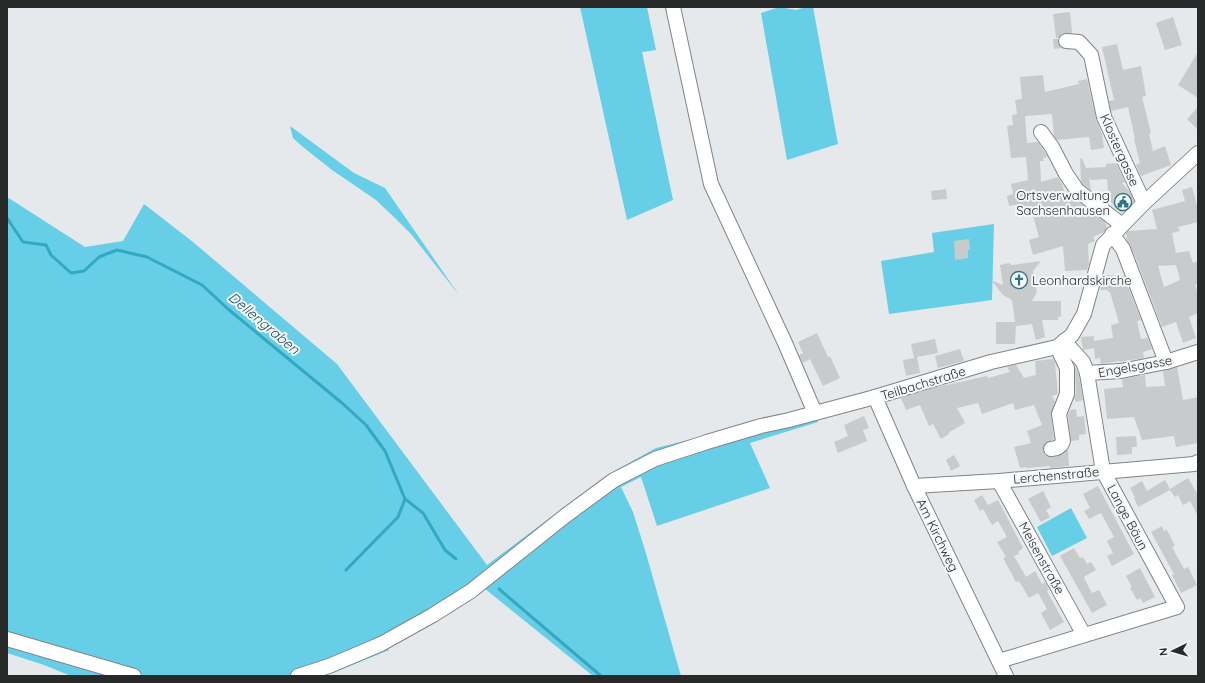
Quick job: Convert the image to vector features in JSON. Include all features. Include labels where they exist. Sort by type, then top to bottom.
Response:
[{"type":"street","points":[[673,7],[711,184],[785,343],[815,413]]},
{"type":"street","name":"Klostergasse","points":[[1066,41],[1078,42],[1091,55],[1104,117],[1144,203]]},
{"type":"street","points":[[1041,132],[1052,146],[1066,174],[1077,190],[1117,230],[1166,362]]},
{"type":"street","points":[[1051,450],[1061,445],[1063,440],[1059,414],[1068,394],[1067,368],[1060,344],[1072,335],[1084,314],[1103,245],[1144,203],[1198,153]]},
{"type":"street","name":"Teilbachstraße","points":[[298,676],[329,666],[381,644],[433,615],[471,591],[565,516],[608,485],[655,459],[761,426],[875,397],[991,362],[1060,344]]},
{"type":"street","name":"Engelsgasse","points":[[1060,344],[1083,362],[1087,374],[1166,362],[1198,352]]},
{"type":"street","name":"Lange Bäun","points":[[1084,635],[1177,607],[1103,471],[1087,374]]},
{"type":"street","name":"Am Kirchweg","points":[[875,397],[914,486],[1003,670]]},
{"type":"street","name":"Lerchenstraße","points":[[914,486],[999,481],[1103,471],[1197,466]]},
{"type":"street","name":"Meisenstraße","points":[[999,481],[1084,635]]},
{"type":"street","points":[[1003,670],[1084,635]]},
{"type":"street","points":[[7,639],[134,676]]},
{"type":"shaded area","points":[[580,7],[647,7],[656,50],[642,52],[673,200],[627,220]]},
{"type":"shaded area","points":[[779,7],[796,10],[806,7],[813,7],[838,144],[787,160],[761,13]]},
{"type":"shaded area","points":[[290,126],[354,173],[385,188],[459,295],[411,234],[395,218],[376,200],[332,170],[303,147],[293,138]]},
{"type":"shaded area","points":[[7,197],[85,247],[123,241],[144,204],[193,242],[337,364],[487,565],[607,475],[656,448],[704,436],[761,426],[815,413],[818,422],[750,443],[770,488],[657,526],[641,477],[621,487],[633,512],[681,676],[593,676],[479,584],[382,645],[389,650],[323,676],[71,676],[44,665],[7,653]]},
{"type":"shaded area","points":[[994,224],[992,300],[889,314],[881,261],[934,252],[932,233]]},
{"type":"shaded area","points":[[1071,508],[1087,538],[1052,556],[1037,527]]},
{"type":"building","points":[[1070,12],[1072,33],[1063,33],[1056,38],[1053,14]]},
{"type":"building","points":[[1173,17],[1182,45],[1165,50],[1156,23]]},
{"type":"building","points":[[1053,39],[1058,39],[1058,44],[1061,48],[1054,49]]},
{"type":"building","points":[[1117,44],[1123,70],[1141,66],[1146,96],[1142,97],[1151,133],[1149,134],[1153,151],[1165,146],[1171,165],[1141,176],[1136,165],[1140,163],[1128,107],[1111,111],[1109,101],[1114,100],[1102,47]]},
{"type":"building","points":[[1198,52],[1198,98],[1178,85]]},
{"type":"building","points":[[1043,75],[1045,92],[1079,84],[1078,81],[1087,79],[1096,119],[1102,134],[1104,148],[1091,150],[1089,137],[1057,140],[1054,136],[1052,114],[1025,116],[1027,143],[1038,142],[1048,157],[1043,158],[1044,161],[1040,161],[1041,182],[1058,177],[1067,199],[1072,197],[1105,222],[1107,227],[1104,232],[1093,237],[1095,241],[1088,244],[1089,264],[1087,270],[1065,271],[1063,246],[1033,255],[1029,240],[1039,237],[1032,212],[1021,214],[1019,204],[1009,206],[1007,196],[1013,194],[1011,184],[1028,180],[1026,157],[1011,158],[1007,126],[1013,125],[1012,115],[1017,114],[1015,100],[1022,99],[1020,77]]},
{"type":"building","points":[[1198,107],[1198,130],[1187,119]]},
{"type":"building","points":[[1082,158],[1086,168],[1106,167],[1106,164],[1116,163],[1125,182],[1122,183],[1130,192],[1134,201],[1121,213],[1109,200],[1107,179],[1091,180],[1089,177],[1091,190],[1083,184],[1081,181],[1080,159]]},
{"type":"building","points":[[1192,187],[1198,209],[1198,222],[1178,227],[1180,231],[1172,233],[1176,253],[1189,251],[1193,263],[1198,261],[1198,284],[1195,285],[1198,293],[1198,313],[1189,317],[1196,338],[1183,343],[1176,322],[1162,327],[1135,256],[1127,240],[1126,233],[1128,231],[1157,229],[1152,210],[1185,201],[1182,190]],"holes":[[[1176,265],[1180,280],[1164,287],[1158,266]]]},
{"type":"building","points":[[946,189],[947,199],[932,200],[931,191]]},
{"type":"building","points":[[969,239],[970,250],[968,250],[968,258],[955,260],[954,241]]},
{"type":"building","points":[[1041,261],[1033,271],[1037,292],[1032,301],[1061,301],[1061,317],[1058,317],[1058,320],[1042,320],[1045,337],[1036,340],[1032,324],[1016,326],[1015,344],[996,344],[996,322],[1015,322],[1012,300],[1003,295],[991,280],[1003,285],[1000,265]]},
{"type":"building","points":[[1104,275],[1124,276],[1141,320],[1137,321],[1141,339],[1148,338],[1152,349],[1143,352],[1144,358],[1101,364],[1100,358],[1095,359],[1094,348],[1083,350],[1081,337],[1094,336],[1094,341],[1113,338],[1111,325],[1119,323],[1110,292],[1108,292],[1108,290],[1100,290]]},
{"type":"building","points":[[817,333],[840,378],[823,386],[810,359],[803,363],[799,355],[803,353],[798,342]]},
{"type":"building","points":[[935,339],[938,353],[917,357],[920,373],[906,376],[903,360],[914,358],[911,344]]},
{"type":"building","points":[[960,349],[964,361],[938,368],[935,356]]},
{"type":"building","points":[[1053,359],[1055,363],[1058,394],[1052,396],[1055,402],[1051,415],[1054,439],[1045,443],[1043,450],[1045,455],[1052,457],[1062,455],[1068,449],[1069,466],[1050,468],[1050,466],[1020,468],[1014,447],[1031,443],[1027,431],[1042,425],[1034,405],[1015,410],[1013,403],[982,414],[978,403],[957,408],[965,423],[941,439],[933,424],[929,426],[920,405],[906,410],[901,398],[933,388],[987,376],[988,378],[1010,372],[1007,367],[1016,365],[1024,378],[1036,375],[1035,361]]},
{"type":"building","points":[[1075,366],[1079,375],[1083,400],[1076,402],[1074,398],[1076,394]]},
{"type":"building","points":[[1177,367],[1183,400],[1198,397],[1198,443],[1176,447],[1174,436],[1142,440],[1134,417],[1107,419],[1104,389],[1123,387],[1122,379],[1145,375],[1146,387],[1165,386],[1163,371]]},
{"type":"building","points":[[1076,409],[1077,417],[1084,416],[1086,434],[1079,435],[1079,440],[1071,441],[1068,415],[1070,410]]},
{"type":"building","points":[[864,416],[869,428],[863,430],[867,441],[838,453],[834,442],[848,436],[844,425]]},
{"type":"building","points":[[1136,436],[1137,447],[1132,447],[1132,454],[1117,455],[1116,437]]},
{"type":"building","points":[[954,455],[960,466],[951,471],[946,460]]},
{"type":"building","points":[[1188,478],[1198,495],[1198,516],[1190,501],[1183,505],[1178,495],[1175,497],[1170,490],[1138,507],[1130,488],[1142,481],[1147,491],[1165,480],[1170,489]]},
{"type":"building","points":[[1098,486],[1134,554],[1112,566],[1107,556],[1113,553],[1107,541],[1114,537],[1101,513],[1089,519],[1084,511],[1090,508],[1083,494]]},
{"type":"building","points":[[1043,491],[1051,507],[1046,510],[1050,517],[1041,522],[1028,499]]},
{"type":"building","points":[[982,495],[988,505],[998,500],[1023,548],[1018,552],[1019,554],[1014,556],[1026,577],[1035,571],[1042,584],[1045,582],[1049,590],[1047,591],[1064,622],[1050,630],[1041,613],[1047,609],[1038,593],[1029,598],[1019,581],[1016,582],[1003,558],[1006,557],[997,542],[1007,537],[998,521],[992,525],[983,509],[980,511],[974,500]]},
{"type":"building","points":[[1162,526],[1164,531],[1167,530],[1175,546],[1172,547],[1184,569],[1188,567],[1197,585],[1181,593],[1172,575],[1174,574],[1151,532]]},
{"type":"building","points":[[1074,548],[1080,558],[1083,557],[1087,564],[1091,562],[1096,570],[1084,577],[1092,593],[1099,590],[1107,605],[1092,613],[1060,556]]},
{"type":"building","points":[[1140,568],[1155,597],[1143,603],[1140,598],[1137,600],[1130,588],[1132,587],[1126,576]]},
{"type":"waterway","name":"Dellengraben","points":[[7,218],[23,242],[46,245],[51,255],[71,273],[84,271],[99,257],[117,250],[147,257],[202,285],[228,309],[342,403],[366,425],[385,451],[405,499],[423,513],[445,550],[456,559]]},
{"type":"waterway","points":[[346,570],[398,517],[405,499]]},
{"type":"waterway","points":[[499,589],[601,676]]},
{"type":"place","name":"Ortsverwaltung Sachsenhausen","points":[[1123,202]]},
{"type":"place","name":"Leonhardskirche","points":[[1019,280]]}]
